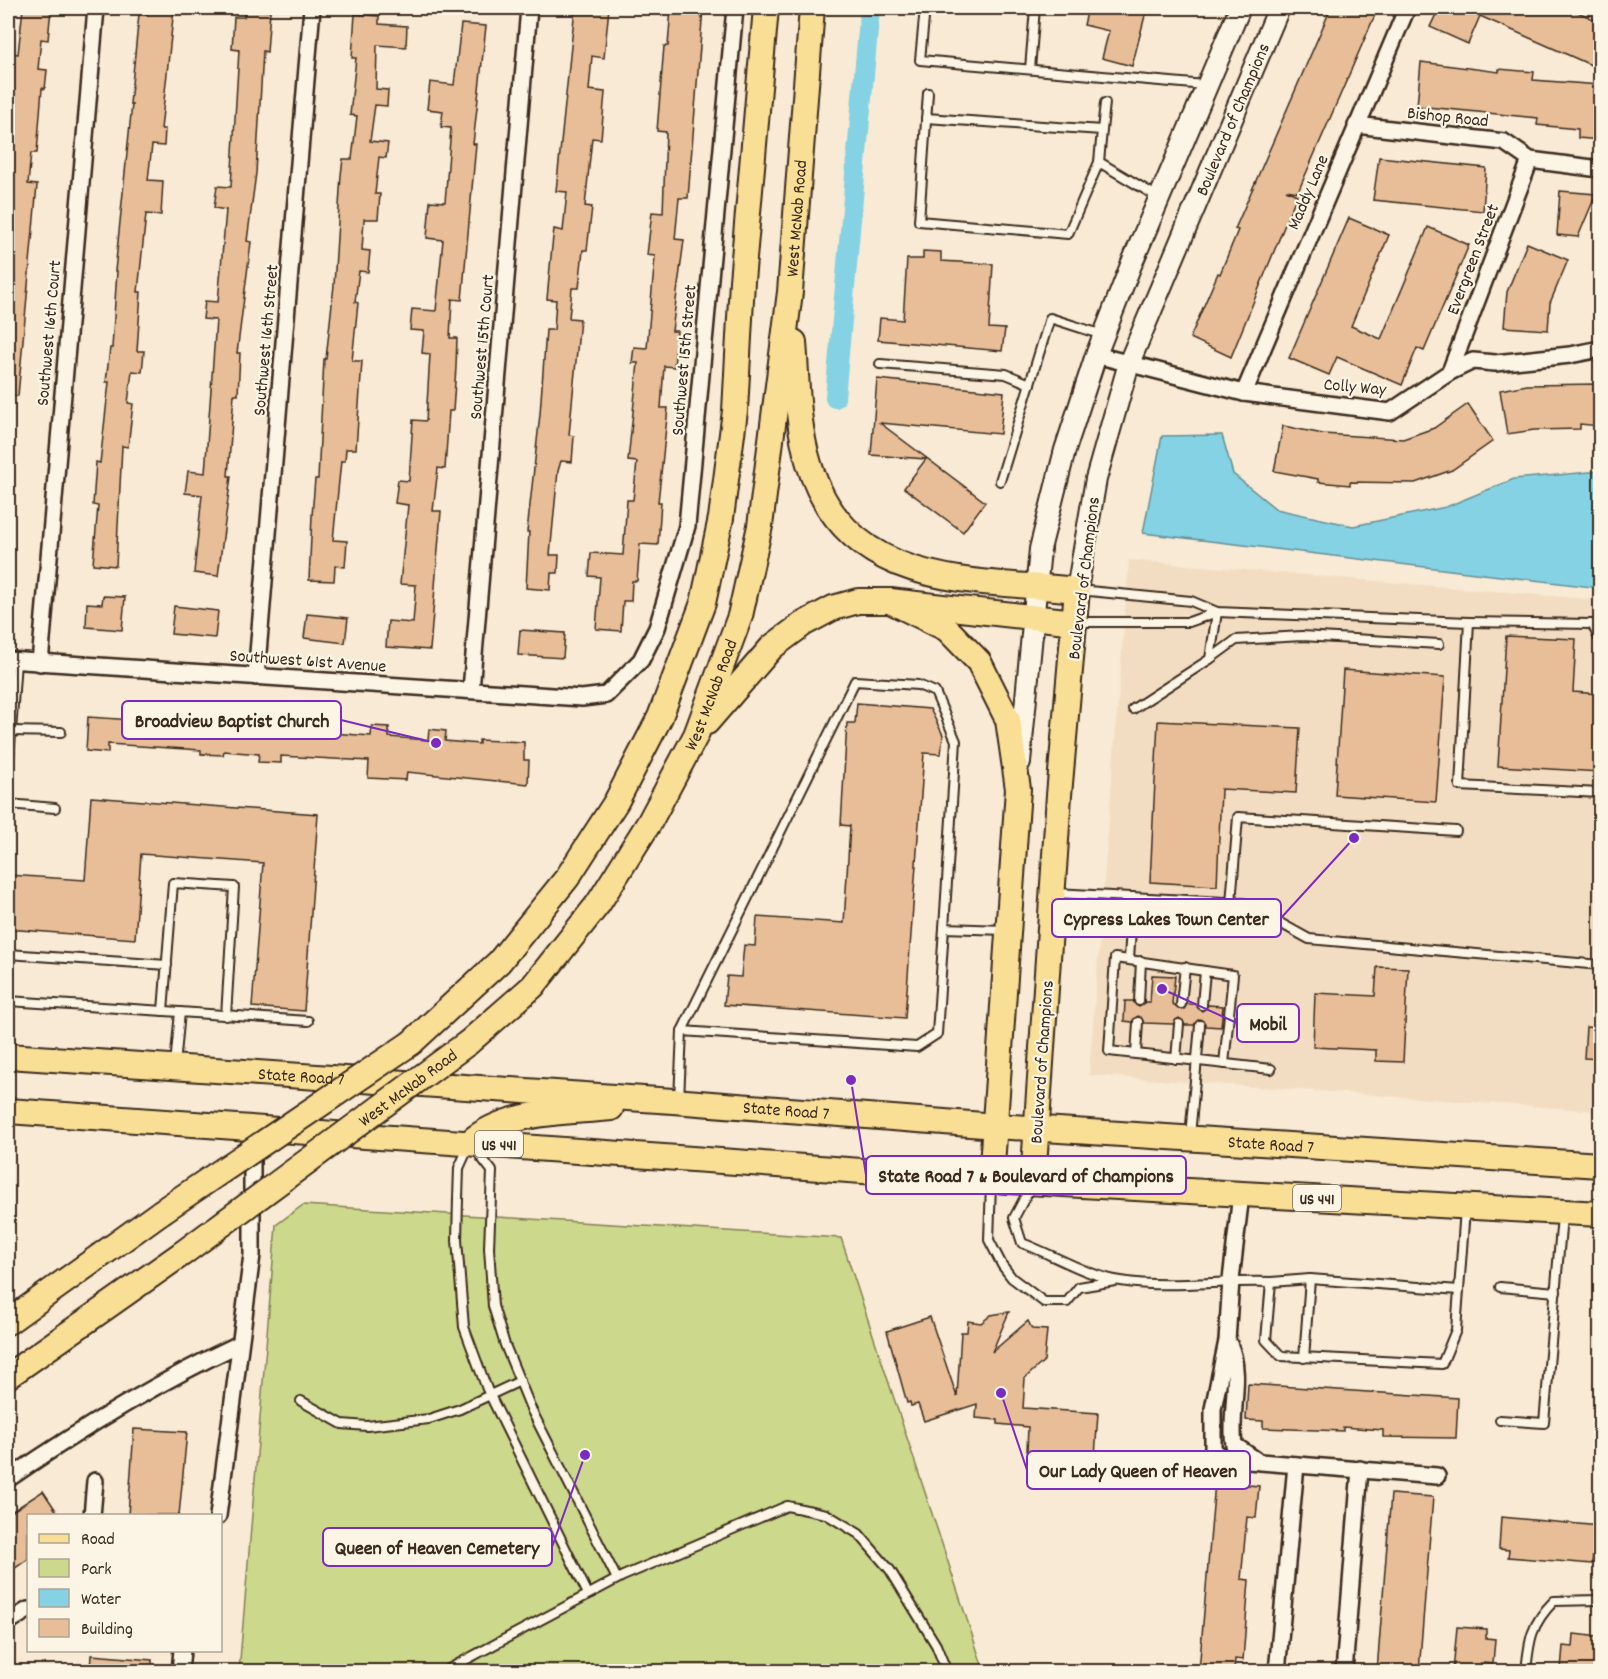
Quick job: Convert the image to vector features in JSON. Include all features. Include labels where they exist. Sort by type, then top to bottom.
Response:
[{"type":"main road","name":"West McNab Road","points":[[8,1322],[161,1212],[411,1043],[499,962],[567,878],[616,802],[660,717],[703,603],[721,518],[735,411],[742,281],[766,8]]},
{"type":"main road","name":"West McNab Road","points":[[8,1376],[183,1253],[469,1042],[533,986],[598,904],[649,823],[696,735],[740,616],[760,526],[790,292],[812,8]]},
{"type":"main road","points":[[790,292],[800,418],[809,464],[826,502],[846,529],[876,554],[912,570],[951,579],[1077,590]]},
{"type":"main road","name":"Boulevard of Champions","points":[[1033,1182],[1077,590]]},
{"type":"main road","points":[[696,735],[772,647],[803,624],[833,608],[858,602],[890,601],[1033,620],[1075,622]]},
{"type":"main road","points":[[890,601],[946,629],[979,662],[1008,720],[1018,789]]},
{"type":"main road","name":"Boulevard of Champions","points":[[991,1180],[1018,789]]},
{"type":"main road","name":"State Road 7","points":[[8,1056],[676,1101],[996,1126],[1600,1165]]},
{"type":"main road","points":[[471,1142],[485,1129],[510,1119],[676,1101]]},
{"type":"main road","name":"US 441","points":[[8,1112],[471,1142],[991,1180],[1600,1214]]},
{"type":"street","name":"Southwest 16th Court","points":[[40,663],[96,8]]},
{"type":"street","name":"Southwest 16th Street","points":[[256,676],[312,8]]},
{"type":"street","name":"Southwest 15th Court","points":[[471,690],[529,8]]},
{"type":"street","name":"Southwest 15th Street","points":[[606,695],[641,660],[657,628],[687,526],[735,8]]},
{"type":"street","name":"Boulevard of Champions","points":[[1018,789],[1040,549],[1065,450],[1096,355],[1240,8]]},
{"type":"street","name":"Boulevard of Champions","points":[[1077,590],[1096,479],[1129,363],[1279,8]]},
{"type":"street","name":"Maddy Lane","points":[[1244,393],[1407,8]]},
{"type":"street","name":"Bishop Road","points":[[1356,125],[1503,142],[1530,160],[1600,169]]},
{"type":"street","name":"Evergreen Street","points":[[1450,372],[1530,160]]},
{"type":"street","name":"Colly Way","points":[[1096,355],[1244,393],[1390,412],[1450,372],[1473,361],[1496,363],[1570,355],[1600,348]]},
{"type":"street","name":"Southwest 61st Avenue","points":[[12,661],[582,698],[606,695]]},
{"type":"street","points":[[218,1514],[252,1255],[252,1128]]},
{"type":"street","points":[[1241,1194],[1231,1280],[1227,1341],[1213,1409],[1214,1449],[1223,1459],[1437,1476]]},
{"type":"street","points":[[8,1479],[83,1427],[200,1362],[239,1344]]},
{"type":"street","points":[[1277,1671],[1296,1465]]},
{"type":"street","points":[[1344,1671],[1360,1469]]},
{"type":"street","points":[[92,1514],[95,1481]]},
{"type":"street","points":[[8,1622],[27,1611]]},
{"type":"street","points":[[180,1671],[182,1652]]},
{"type":"lane","points":[[925,8],[920,60],[1207,85]]},
{"type":"lane","points":[[1030,69],[1035,8]]},
{"type":"lane","points":[[928,93],[919,221],[1068,234],[1099,162],[1105,103]]},
{"type":"lane","points":[[926,117],[1102,130]]},
{"type":"lane","points":[[1099,162],[1160,198]]},
{"type":"lane","points":[[1000,481],[1050,318],[1104,335]]},
{"type":"lane","points":[[880,364],[1006,374],[1030,384]]},
{"type":"lane","points":[[1077,590],[1142,594],[1191,601],[1217,612],[1469,622],[1592,624],[1600,640]]},
{"type":"lane","points":[[1075,622],[1189,622],[1217,612]]},
{"type":"lane","points":[[1210,659],[1217,612]]},
{"type":"lane","points":[[1469,622],[1460,786],[1600,793]]},
{"type":"lane","points":[[1133,709],[1236,640],[1302,636],[1439,644]]},
{"type":"lane","points":[[8,775],[12,661]]},
{"type":"lane","points":[[676,1101],[682,1031],[855,681],[918,685],[935,692],[956,741],[937,1034],[916,1047],[682,1031]]},
{"type":"lane","points":[[11,731],[61,732]]},
{"type":"lane","points":[[8,804],[55,808]]},
{"type":"lane","points":[[1231,903],[1238,817],[1456,831]]},
{"type":"lane","points":[[163,1011],[173,883],[234,887],[226,1016]]},
{"type":"lane","points":[[1053,893],[1244,903],[1309,939],[1600,965]]},
{"type":"lane","points":[[1129,959],[1133,897]]},
{"type":"lane","points":[[944,928],[1009,930]]},
{"type":"lane","points":[[8,954],[167,965]]},
{"type":"lane","points":[[1224,1064],[1233,975],[1115,958],[1110,1051],[1176,1059],[1271,1069]]},
{"type":"lane","points":[[1139,1001],[1141,961]]},
{"type":"lane","points":[[1182,1004],[1185,967]]},
{"type":"lane","points":[[1202,1005],[1205,971]]},
{"type":"lane","points":[[8,1001],[308,1021]]},
{"type":"lane","points":[[174,1066],[180,1012]]},
{"type":"lane","points":[[1136,1054],[1138,1022]]},
{"type":"lane","points":[[1176,1059],[1179,1024]]},
{"type":"lane","points":[[1190,1138],[1200,1025]]},
{"type":"lane","points":[[588,1594],[490,1395],[464,1327],[457,1240],[459,1168],[471,1142],[492,1171],[489,1248],[493,1306],[532,1411],[617,1579]]},
{"type":"lane","points":[[991,1180],[989,1240],[1012,1278],[1044,1302],[1067,1302],[1079,1287],[1119,1281],[1175,1286],[1231,1280],[1271,1282],[1310,1279],[1459,1290]]},
{"type":"lane","points":[[1033,1182],[1014,1218],[1022,1243],[1119,1281]]},
{"type":"lane","points":[[1271,1282],[1266,1340],[1281,1356],[1442,1364],[1456,1330],[1465,1206]]},
{"type":"lane","points":[[1500,1420],[1544,1423],[1563,1212]]},
{"type":"lane","points":[[1304,1358],[1310,1279]]},
{"type":"lane","points":[[1500,1287],[1556,1292]]},
{"type":"lane","points":[[302,1401],[342,1424],[367,1426],[429,1419],[460,1409],[520,1381]]},
{"type":"lane","points":[[443,1671],[617,1579],[787,1506],[826,1514],[860,1534],[890,1570],[936,1645],[947,1671]]},
{"type":"lane","points":[[1526,1671],[1529,1642],[1538,1617],[1554,1601],[1600,1600]]},
{"type":"shaded area","points":[[1129,560],[1600,600],[1600,1111],[1089,1075]]},
{"type":"green space","points":[[303,1205],[841,1238],[984,1671],[239,1672],[276,1225]]},
{"type":"water","points":[[1222,435],[1233,474],[1276,509],[1353,526],[1446,507],[1514,479],[1600,471],[1600,588],[1143,533],[1162,436]]},
{"type":"building","points":[[23,8],[51,8],[48,40],[41,39],[38,69],[47,70],[45,89],[42,88],[37,153],[31,153],[28,184],[37,185],[18,396],[8,395],[8,113],[13,70],[8,69],[8,53],[18,54]]},
{"type":"building","points":[[148,8],[174,8],[161,129],[165,129],[164,146],[152,145],[148,180],[163,181],[161,215],[146,214],[138,292],[141,292],[137,351],[144,351],[142,372],[132,371],[128,403],[133,404],[128,447],[122,446],[116,566],[93,564],[98,506],[93,505],[96,462],[100,463],[109,382],[106,382],[110,348],[112,348],[117,271],[115,271],[139,14],[147,15]]},
{"type":"building","points":[[575,8],[609,8],[604,58],[592,56],[589,90],[605,92],[601,139],[592,138],[585,206],[592,207],[587,250],[583,250],[579,288],[572,288],[569,318],[580,319],[569,435],[574,436],[572,462],[561,461],[558,471],[550,555],[559,555],[558,573],[551,573],[550,590],[526,588],[529,532],[527,532],[540,414],[546,330],[554,330],[556,300],[547,299],[554,229],[563,231],[567,192],[556,191]]},
{"type":"building","points":[[671,8],[703,8],[688,198],[679,198],[675,239],[684,240],[672,331],[677,331],[674,367],[664,366],[661,408],[668,408],[658,502],[661,502],[658,545],[640,544],[637,581],[632,581],[631,601],[623,601],[621,631],[596,629],[600,577],[589,576],[591,553],[623,555],[627,500],[633,500],[637,462],[628,461],[638,363],[632,363],[634,347],[647,348],[655,256],[647,255],[652,212],[663,213],[666,132],[657,131],[664,46],[668,46]]},
{"type":"building","points":[[1088,8],[1147,8],[1132,66],[1102,58],[1109,31],[1084,25]]},
{"type":"building","points":[[1331,8],[1378,8],[1298,192],[1286,190],[1297,195],[1231,357],[1190,338],[1218,273],[1220,274],[1238,230],[1235,229]]},
{"type":"building","points":[[1439,8],[1569,8],[1600,22],[1600,69],[1480,16],[1468,44],[1430,27]]},
{"type":"building","points":[[244,9],[270,11],[267,52],[263,51],[256,173],[247,241],[251,242],[237,353],[240,353],[238,395],[234,394],[228,476],[231,476],[218,576],[194,573],[202,495],[185,493],[188,471],[205,473],[216,320],[203,319],[205,301],[218,302],[226,210],[214,208],[217,186],[231,187],[239,50],[232,49],[234,17],[244,17]]},
{"type":"building","points":[[355,14],[379,16],[379,24],[407,26],[406,47],[377,45],[376,89],[388,90],[387,106],[375,105],[370,141],[388,143],[386,158],[379,157],[375,194],[380,194],[378,219],[364,219],[362,250],[370,251],[368,272],[359,271],[355,302],[358,303],[352,361],[362,361],[356,449],[346,449],[345,461],[341,461],[333,540],[347,541],[345,567],[335,566],[334,581],[309,580],[315,479],[318,479],[324,359],[326,359],[334,285],[341,175],[343,159],[352,159],[357,116],[350,115],[356,58],[352,58]]},
{"type":"building","points":[[461,24],[486,26],[473,144],[476,144],[462,300],[452,299],[450,338],[457,338],[456,367],[453,411],[449,411],[445,469],[438,468],[433,511],[441,511],[430,650],[386,647],[388,621],[413,623],[416,585],[400,584],[408,505],[395,503],[398,480],[409,481],[413,420],[426,421],[430,354],[422,353],[424,331],[410,330],[412,309],[436,311],[443,240],[427,238],[430,201],[445,202],[451,128],[441,127],[443,111],[427,109],[430,82],[454,85]]},
{"type":"building","points":[[1421,62],[1499,72],[1499,69],[1534,72],[1533,80],[1600,85],[1600,140],[1578,138],[1578,129],[1537,125],[1538,118],[1417,106]]},
{"type":"building","points":[[1379,157],[1486,168],[1483,211],[1373,200]]},
{"type":"building","points":[[1560,191],[1596,194],[1578,237],[1557,235]]},
{"type":"building","points":[[1349,218],[1389,235],[1351,326],[1381,339],[1428,227],[1469,245],[1424,351],[1417,348],[1402,385],[1337,357],[1329,375],[1289,358]]},
{"type":"building","points":[[1527,243],[1568,260],[1550,303],[1548,330],[1504,327],[1507,292]]},
{"type":"building","points":[[923,251],[941,252],[941,261],[993,264],[989,328],[1005,329],[1002,351],[878,340],[880,318],[903,320],[907,259],[923,259]]},
{"type":"building","points":[[877,379],[1004,392],[1000,434],[880,423],[985,502],[963,532],[904,488],[926,459],[871,455]]},
{"type":"building","points":[[1600,384],[1600,426],[1580,424],[1580,429],[1534,430],[1507,434],[1500,390],[1527,385]]},
{"type":"building","points":[[1468,404],[1493,441],[1452,470],[1415,483],[1350,482],[1350,485],[1318,482],[1318,479],[1274,471],[1283,426],[1323,434],[1403,439],[1434,428]]},
{"type":"building","points":[[103,596],[125,597],[122,630],[86,627],[87,603],[102,604]]},
{"type":"building","points":[[174,606],[218,611],[215,638],[171,634]]},
{"type":"building","points":[[307,614],[348,618],[345,643],[304,638]]},
{"type":"building","points":[[520,630],[565,633],[563,658],[518,655]]},
{"type":"building","points":[[1506,636],[1576,639],[1573,692],[1600,694],[1600,772],[1498,766]]},
{"type":"building","points":[[1343,670],[1445,677],[1436,802],[1335,795]]},
{"type":"building","points":[[857,703],[930,709],[943,735],[941,754],[924,753],[905,1018],[724,1005],[727,976],[741,977],[744,945],[755,946],[757,917],[844,923],[850,826],[841,825],[847,723],[855,723]]},
{"type":"building","points":[[204,714],[221,716],[221,725],[261,728],[261,720],[277,721],[277,730],[315,733],[315,723],[333,724],[332,733],[371,736],[372,726],[389,727],[389,737],[428,740],[429,729],[446,731],[445,741],[479,744],[479,740],[524,742],[524,760],[529,760],[528,784],[407,772],[406,780],[368,778],[369,761],[281,756],[281,763],[258,762],[259,754],[224,751],[223,755],[201,754],[201,750],[108,744],[108,753],[86,751],[88,717],[149,721],[149,715],[173,717],[173,723],[203,726]]},
{"type":"building","points":[[1158,721],[1300,728],[1296,793],[1221,789],[1217,886],[1150,882]]},
{"type":"building","points":[[91,797],[318,814],[304,1011],[252,1007],[263,863],[141,854],[135,939],[8,929],[8,875],[85,880]]},
{"type":"building","points":[[1377,967],[1408,968],[1403,1062],[1376,1061],[1376,1050],[1313,1047],[1315,993],[1375,996]]},
{"type":"building","points":[[1152,975],[1175,976],[1172,1003],[1178,1009],[1184,1009],[1187,1004],[1196,1004],[1202,1011],[1208,1005],[1223,1006],[1221,1027],[1206,1026],[1200,1019],[1194,1025],[1185,1025],[1179,1018],[1173,1024],[1144,1023],[1138,1016],[1132,1022],[1124,1021],[1125,1001],[1133,1001],[1139,1007],[1145,1002],[1150,1002]]},
{"type":"building","points":[[1586,1027],[1600,1028],[1600,1059],[1584,1058]]},
{"type":"building","points":[[1009,1312],[992,1352],[1028,1321],[1032,1329],[1047,1330],[1044,1361],[1025,1378],[1023,1408],[1098,1413],[1095,1456],[1027,1451],[1028,1427],[998,1424],[998,1420],[976,1418],[977,1404],[924,1421],[918,1404],[911,1406],[910,1402],[907,1403],[887,1331],[930,1317],[957,1397],[961,1332],[967,1332],[968,1321],[981,1323],[991,1315]]},
{"type":"building","points":[[1248,1384],[1458,1398],[1456,1438],[1383,1437],[1383,1430],[1343,1427],[1343,1431],[1263,1428],[1263,1421],[1246,1420]]},
{"type":"building","points":[[134,1429],[187,1432],[179,1514],[128,1514]]},
{"type":"building","points":[[1215,1482],[1259,1486],[1256,1518],[1247,1517],[1241,1579],[1249,1580],[1243,1660],[1235,1659],[1234,1671],[1199,1671]]},
{"type":"building","points":[[43,1491],[58,1514],[27,1514],[27,1560],[8,1573],[8,1514]]},
{"type":"building","points":[[1391,1494],[1433,1497],[1419,1671],[1377,1671]]},
{"type":"building","points":[[1501,1517],[1600,1526],[1600,1556],[1593,1556],[1592,1564],[1508,1557],[1509,1550],[1499,1549]]},
{"type":"building","points":[[1457,1627],[1486,1629],[1486,1638],[1495,1639],[1493,1664],[1482,1663],[1482,1671],[1453,1671]]},
{"type":"building","points":[[1574,1634],[1600,1637],[1600,1671],[1561,1669],[1563,1646],[1573,1647]]},
{"type":"building","points":[[91,1655],[152,1660],[152,1671],[90,1671]]},
{"type":"waterway","points":[[835,398],[870,8]]},
{"type":"place","name":"Broadview Baptist Church","points":[[436,743]]},
{"type":"place","name":"Cypress Lakes Town Center","points":[[1354,838]]},
{"type":"place","name":"Mobil","points":[[1162,989]]},
{"type":"place","name":"State Road 7 & Boulevard of Champions","points":[[851,1080]]},
{"type":"place","name":"Our Lady Queen of Heaven","points":[[1001,1393]]},
{"type":"place","name":"Queen of Heaven Cemetery","points":[[585,1455]]}]
